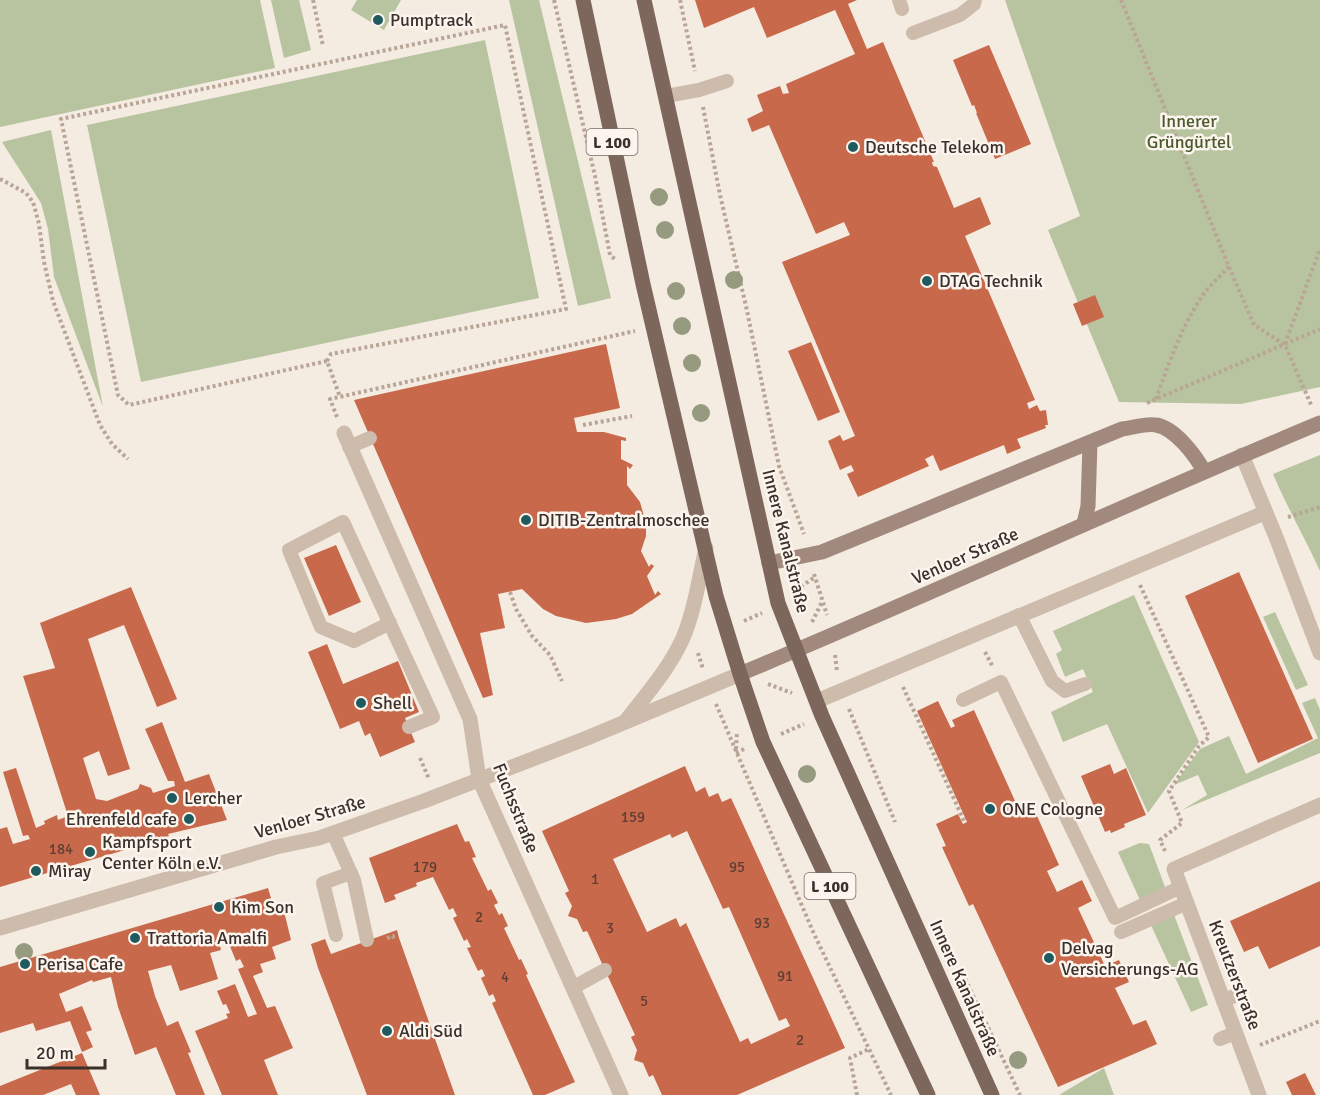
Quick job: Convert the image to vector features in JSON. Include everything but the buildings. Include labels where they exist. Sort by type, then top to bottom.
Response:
[{"type":"main road","name":"L 100","points":[[583,0],[643,284],[725,629],[763,742],[928,1095]]},
{"type":"main road","name":"Innere Kanalstraße","points":[[644,0],[778,603],[847,772],[992,1095]]},
{"type":"street","name":"Venloer Straße","points":[[0,928],[333,833],[479,779],[797,650],[1204,471],[1320,423]]},
{"type":"street","points":[[769,563],[822,552],[1122,429],[1156,425],[1176,436],[1194,453],[1204,471]]},
{"type":"street","name":"Fuchsstraße","points":[[346,440],[470,719],[479,779],[621,1095]]},
{"type":"street","points":[[1084,524],[1088,506],[1090,442]]},
{"type":"street","points":[[1242,455],[1320,653]]},
{"type":"street","points":[[817,701],[1132,568],[1267,517]]},
{"type":"street","points":[[624,722],[668,665],[682,639],[693,605],[706,548]]},
{"type":"street","points":[[1174,869],[1320,805]]},
{"type":"street","name":"Kreutzerstraße","points":[[1174,869],[1259,1095]]},
{"type":"lane","points":[[913,33],[960,15],[975,4],[975,0]]},
{"type":"lane","points":[[666,96],[699,90],[727,81]]},
{"type":"lane","points":[[346,440],[370,438]]},
{"type":"lane","points":[[390,623],[354,641],[321,627],[289,550],[343,522],[390,623],[433,717],[409,727]]},
{"type":"lane","points":[[1019,615],[1052,681],[1065,691],[1085,684]]},
{"type":"lane","points":[[963,700],[1001,682],[1115,918],[1181,887]]},
{"type":"lane","points":[[333,833],[351,873],[367,940]]},
{"type":"lane","points":[[336,935],[323,883],[351,873]]},
{"type":"lane","points":[[1121,932],[1187,903]]},
{"type":"lane","points":[[573,987],[605,970]]},
{"type":"lane","points":[[1224,1001],[1241,993]]},
{"type":"lane","points":[[1220,1039],[1235,1033]]},
{"type":"path","points":[[313,0],[323,46]]},
{"type":"path","points":[[554,0],[595,176],[610,255],[643,284]]},
{"type":"path","points":[[680,0],[779,466],[806,542]]},
{"type":"path","points":[[1121,0],[1254,325],[1285,345],[1320,423]]},
{"type":"path","points":[[327,361],[129,405],[118,395],[61,119],[505,25],[566,309],[331,354],[327,361],[340,397]]},
{"type":"path","points":[[0,179],[26,193],[33,202],[39,224],[44,262],[57,311],[100,425],[112,444],[128,459]]},
{"type":"path","points":[[1285,345],[1320,249]]},
{"type":"path","points":[[1156,399],[1188,319],[1204,292],[1229,267]]},
{"type":"path","points":[[346,440],[330,399],[653,327]]},
{"type":"path","points":[[1285,345],[1320,329]]},
{"type":"path","points":[[584,425],[632,416]]},
{"type":"path","points":[[1267,517],[1320,507]]},
{"type":"path","points":[[1132,568],[1209,737],[1199,746],[1169,791],[1182,823],[1160,840],[1174,869]]},
{"type":"path","points":[[725,629],[762,613],[815,577],[823,601]]},
{"type":"path","points":[[510,592],[516,609],[532,636],[550,655],[562,681]]},
{"type":"path","points":[[832,635],[840,692],[895,823]]},
{"type":"path","points":[[901,682],[965,823]]},
{"type":"path","points":[[736,753],[814,934],[891,1095]]},
{"type":"path","points":[[956,960],[1020,1095]]},
{"type":"path","points":[[1243,1052],[1320,1021]]},
{"type":"path","points":[[857,1095],[850,1059],[868,1049]]},
{"type":"green space","points":[[0,0],[260,0],[275,68],[0,127]]},
{"type":"green space","points":[[271,0],[299,0],[311,50],[284,58]]},
{"type":"green space","name":"Pumptrack","points":[[357,0],[401,0],[384,30],[351,10]]},
{"type":"green space","points":[[509,0],[539,0],[611,298],[578,306]]},
{"type":"green space","name":"Innerer Grüngürtel","points":[[1005,0],[1320,0],[1320,387],[1241,404],[1119,402],[1048,230],[1080,216]]},
{"type":"green space","points":[[485,40],[539,298],[141,382],[87,125]]},
{"type":"green space","points":[[51,130],[103,407],[54,277],[48,229],[41,203],[2,142]]},
{"type":"green space","points":[[1320,455],[1320,571],[1273,474]]},
{"type":"green space","points":[[1134,595],[1199,742],[1148,813],[1107,724],[1063,742],[1051,712],[1093,692],[1083,669],[1065,677],[1056,654],[1062,650],[1053,631]]},
{"type":"green space","points":[[1275,612],[1308,685],[1296,690],[1263,617]]},
{"type":"green space","points":[[1315,698],[1320,710],[1320,753],[1182,810],[1207,795],[1198,775],[1174,785],[1200,749],[1229,736],[1246,774],[1318,738],[1302,703]]},
{"type":"green space","points":[[1140,843],[1149,844],[1165,887],[1140,900],[1118,852]]},
{"type":"green space","points":[[1173,912],[1208,1005],[1191,1012],[1150,923]]},
{"type":"green space","points":[[1104,1068],[1114,1095],[1059,1095]]},
{"type":"place","name":"Pumptrack","points":[[378,20]]},
{"type":"place","name":"Deutsche Telekom","points":[[853,147]]},
{"type":"place","name":"DTAG Technik","points":[[927,281]]},
{"type":"place","name":"DITIB-Zentralmoschee","points":[[526,520]]},
{"type":"place","name":"Shell","points":[[361,703]]},
{"type":"place","name":"Lercher","points":[[172,798]]},
{"type":"place","name":"ONE Cologne","points":[[990,809]]},
{"type":"place","name":"Ehrenfeld cafe","points":[[189,819]]},
{"type":"place","name":"Kampfsport Center Köln e.V.","points":[[90,852]]},
{"type":"place","name":"Miray","points":[[36,871]]},
{"type":"place","name":"Kim Son","points":[[219,907]]},
{"type":"place","name":"Trattoria Amalfi","points":[[135,938]]},
{"type":"place","name":"Delvag Versicherungs-AG","points":[[1049,958]]},
{"type":"place","name":"Perisa Cafe","points":[[25,964]]},
{"type":"place","name":"Aldi Süd","points":[[387,1031]]}]
